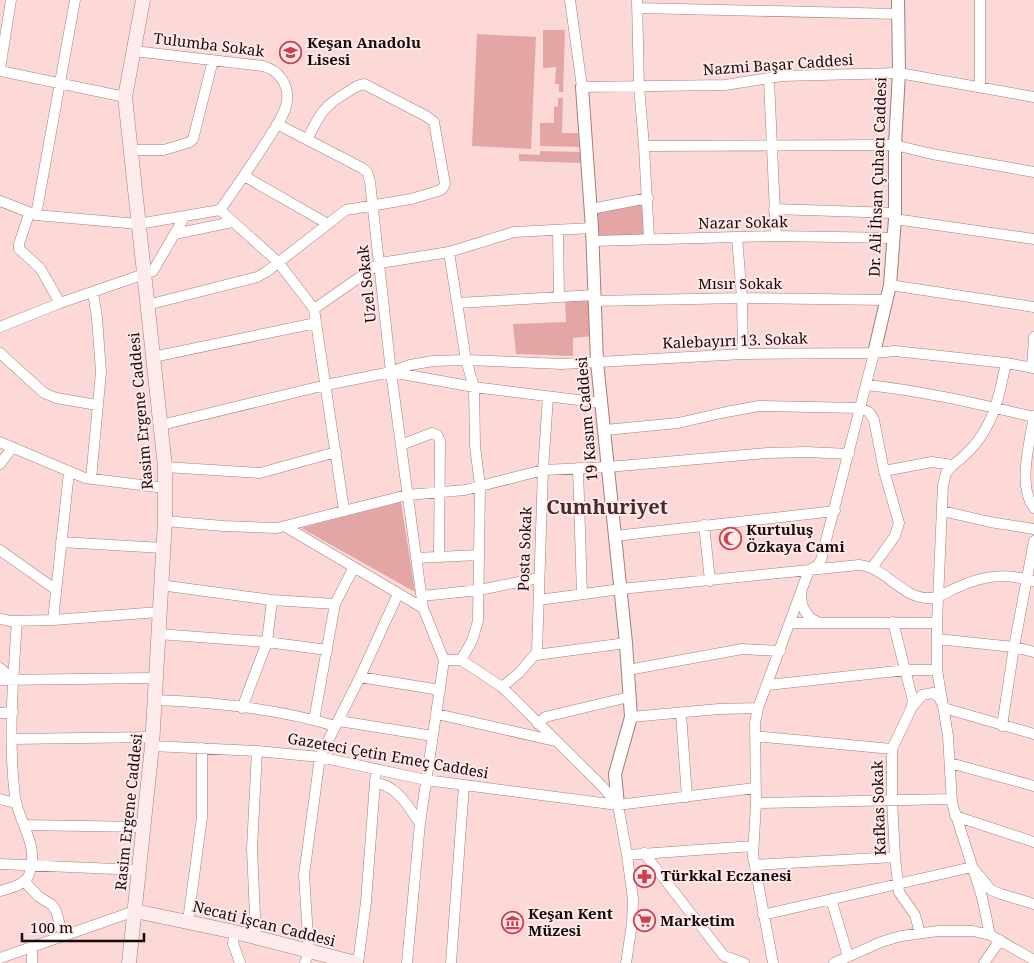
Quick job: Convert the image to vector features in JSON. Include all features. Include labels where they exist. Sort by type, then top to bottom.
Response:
[{"type":"main road","name":"Rasim Ergene Caddesi","points":[[129,963],[153,742],[160,585],[165,521],[165,467],[130,150],[126,97],[143,0]]},
{"type":"main road","name":"Necati İşcan Caddesi","points":[[135,911],[235,932],[307,958],[357,963]]},
{"type":"street","points":[[11,0],[0,70],[126,97]]},
{"type":"street","points":[[60,303],[40,268],[19,249],[19,244],[33,215],[75,0]]},
{"type":"street","points":[[570,0],[582,87]]},
{"type":"street","name":"Dr. Ali İhsan Çuhacı Caddesi","points":[[874,353],[890,285],[894,238],[895,145],[899,73],[898,0]]},
{"type":"street","points":[[980,0],[980,87]]},
{"type":"street","points":[[650,239],[639,86],[637,4],[898,14]]},
{"type":"street","name":"Tulumba Sokak","points":[[134,51],[263,66],[278,74],[284,83],[288,99],[285,109],[244,176],[220,210]]},
{"type":"street","points":[[130,150],[164,150],[190,142],[193,139],[213,60]]},
{"type":"street","name":"Nazmi Başar Caddesi","points":[[582,87],[725,85],[789,76],[899,73],[1034,96]]},
{"type":"street","points":[[769,80],[776,236]]},
{"type":"street","points":[[147,305],[257,277],[346,210],[411,199],[438,191],[444,187],[445,180],[441,155],[432,119],[367,85],[361,84],[333,100],[325,108],[307,140]]},
{"type":"street","name":"19 Kasım Caddesi","points":[[582,87],[591,209],[597,362],[621,589],[631,717],[614,774],[618,805]]},
{"type":"street","name":"Uzel Sokak","points":[[277,124],[365,170],[370,178],[391,372],[423,608],[444,660]]},
{"type":"street","points":[[644,146],[895,145],[925,153],[1034,172]]},
{"type":"street","points":[[244,176],[328,224]]},
{"type":"street","points":[[591,209],[648,198]]},
{"type":"street","points":[[0,201],[33,215],[138,224],[220,210],[278,262],[314,309],[344,510]]},
{"type":"street","points":[[774,209],[895,216],[1034,239]]},
{"type":"street","points":[[0,327],[60,303],[153,271],[185,216]]},
{"type":"street","points":[[175,234],[232,222]]},
{"type":"street","points":[[558,230],[559,297]]},
{"type":"street","name":"Nazar Sokak","points":[[380,263],[449,252],[514,232],[558,230],[650,239],[776,236],[894,238]]},
{"type":"street","points":[[737,238],[742,298],[743,354]]},
{"type":"street","points":[[449,252],[466,360],[474,387],[475,446],[480,486],[478,621],[476,631],[461,660]]},
{"type":"street","points":[[314,309],[380,263]]},
{"type":"street","points":[[890,285],[1034,306]]},
{"type":"street","points":[[91,479],[100,361],[93,292]]},
{"type":"street","name":"Mısır Sokak","points":[[457,303],[559,297],[887,300]]},
{"type":"street","points":[[153,357],[316,323]]},
{"type":"street","points":[[1033,368],[1034,338]]},
{"type":"street","name":"Kalebayırı 13. Sokak","points":[[161,425],[326,385],[391,372],[401,367],[422,363],[466,360],[527,363],[597,362],[743,354],[895,352],[1006,362],[1033,368]]},
{"type":"street","points":[[0,353],[50,396],[97,405]]},
{"type":"street","points":[[772,963],[754,865],[753,846],[756,803],[755,736],[758,708],[768,685],[808,570],[820,562],[835,511],[874,353]]},
{"type":"street","points":[[990,935],[986,912],[951,799],[950,763],[944,708],[934,691],[944,480],[946,473],[967,454],[990,421],[996,408],[1006,362]]},
{"type":"street","points":[[391,372],[474,387],[602,403]]},
{"type":"street","points":[[867,385],[934,394],[1034,416],[1025,479],[1029,499],[1034,508]]},
{"type":"street","name":"Posta Sokak","points":[[536,655],[543,470],[548,397]]},
{"type":"street","points":[[605,430],[678,423],[759,406],[860,408],[869,412],[874,420],[884,471],[898,520],[895,536],[872,568]]},
{"type":"street","points":[[401,445],[432,434],[439,438],[441,457],[439,557]]},
{"type":"street","points":[[0,442],[69,472],[91,479],[165,488]]},
{"type":"street","points":[[0,464],[12,448]]},
{"type":"street","points":[[165,467],[260,473],[336,452]]},
{"type":"street","points":[[165,521],[254,528],[286,527],[344,510],[407,495],[459,491],[543,470],[608,467],[768,453],[849,454]]},
{"type":"street","points":[[884,471],[932,462],[953,465]]},
{"type":"street","points":[[578,468],[582,594]]},
{"type":"street","points":[[53,620],[69,472]]},
{"type":"street","points":[[615,536],[835,511]]},
{"type":"street","points":[[942,511],[990,522],[1034,529]]},
{"type":"street","points":[[704,525],[710,581]]},
{"type":"street","points":[[286,527],[423,608]]},
{"type":"street","points":[[1002,726],[1014,647],[1030,580],[1034,540]]},
{"type":"street","points":[[60,542],[163,548]]},
{"type":"street","points":[[0,550],[55,589]]},
{"type":"street","points":[[416,558],[479,555]]},
{"type":"street","points":[[539,600],[621,589],[859,565],[872,568],[913,595],[928,598],[993,575],[1030,580]]},
{"type":"street","points":[[314,720],[335,604],[354,567]]},
{"type":"street","points":[[422,596],[479,590],[539,578]]},
{"type":"street","points":[[160,585],[272,600],[335,604]]},
{"type":"street","points":[[801,591],[802,604],[806,613],[812,620],[819,623]]},
{"type":"street","points":[[307,958],[304,874],[320,757],[360,677],[398,594]]},
{"type":"street","points":[[242,708],[267,642],[272,600]]},
{"type":"street","points":[[0,619],[16,621],[53,620],[159,612]]},
{"type":"street","points":[[0,892],[24,881],[28,876],[31,866],[31,843],[16,803],[12,739],[16,621]]},
{"type":"street","name":"Kafkas Sokak","points":[[893,622],[913,696],[911,709],[892,749],[895,857],[901,896],[917,919],[920,933]]},
{"type":"street","points":[[790,623],[937,623]]},
{"type":"street","points":[[158,634],[267,642],[327,650]]},
{"type":"street","points":[[937,640],[1014,647],[1034,652]]},
{"type":"street","points":[[502,687],[536,655],[626,643]]},
{"type":"street","points":[[628,670],[742,649],[754,648],[780,651]]},
{"type":"street","points":[[407,963],[420,823],[444,660],[461,660],[502,687],[598,782],[618,805],[627,855],[633,908],[631,937],[626,963]]},
{"type":"street","points":[[0,668],[14,679]]},
{"type":"street","points":[[906,670],[913,688],[921,692],[934,691]]},
{"type":"street","points":[[768,685],[906,670],[936,670]]},
{"type":"street","points":[[360,677],[440,690]]},
{"type":"street","points":[[0,680],[155,678]]},
{"type":"street","points":[[911,709],[920,697],[934,691]]},
{"type":"street","points":[[538,724],[545,717],[629,697]]},
{"type":"street","points":[[154,700],[242,708],[337,724],[433,736]]},
{"type":"street","points":[[631,717],[681,714],[719,709],[758,708]]},
{"type":"street","points":[[944,708],[1034,734]]},
{"type":"street","points":[[0,713],[13,712]]},
{"type":"street","points":[[437,714],[557,742]]},
{"type":"street","points":[[681,714],[687,797]]},
{"type":"street","points":[[755,736],[892,749]]},
{"type":"street","name":"Gazeteci Çetin Emeç Caddesi","points":[[12,739],[153,742],[202,748],[320,757],[426,780],[618,805],[755,788]]},
{"type":"street","points":[[188,921],[202,817],[202,748]]},
{"type":"street","points":[[256,938],[252,849],[257,751]]},
{"type":"street","points":[[950,763],[1034,786]]},
{"type":"street","points":[[357,963],[366,902],[376,769]]},
{"type":"street","points":[[598,782],[607,782],[614,774]]},
{"type":"street","points":[[376,783],[384,784],[393,789],[420,823]]},
{"type":"street","points":[[451,963],[464,785]]},
{"type":"street","points":[[0,799],[16,803]]},
{"type":"street","points":[[756,803],[951,799]]},
{"type":"street","points":[[955,816],[1034,842]]},
{"type":"street","points":[[24,825],[143,827]]},
{"type":"street","points":[[627,855],[753,846]]},
{"type":"street","points":[[644,853],[723,960],[744,963]]},
{"type":"street","points":[[754,865],[895,857]]},
{"type":"street","points":[[0,864],[139,870]]},
{"type":"street","points":[[763,915],[972,868]]},
{"type":"street","points":[[972,868],[991,890],[1034,904]]},
{"type":"street","points":[[24,881],[38,896],[52,905],[56,911],[63,936]]},
{"type":"street","points":[[986,912],[990,901],[1009,897]]},
{"type":"street","points":[[831,899],[848,956]]},
{"type":"street","points":[[0,958],[135,911]]},
{"type":"street","points":[[834,963],[886,940],[920,933],[972,930],[990,935],[1034,960]]},
{"type":"street","points":[[235,932],[234,943],[240,963]]},
{"type":"street","points":[[984,963],[1000,940]]},
{"type":"street","points":[[32,946],[32,963]]},
{"type":"shaded area","points":[[543,30],[565,30],[563,92],[559,92],[559,84],[555,84],[556,67],[543,68]]},
{"type":"shaded area","points":[[477,34],[536,37],[531,149],[472,146]]},
{"type":"shaded area","points":[[558,98],[563,98],[562,133],[578,133],[579,147],[540,146],[540,123],[554,123],[554,107],[558,106]]},
{"type":"shaded area","points":[[540,151],[580,152],[580,163],[519,161],[519,154],[540,155]]},
{"type":"shaded area","points":[[644,202],[645,236],[598,236],[596,212]]},
{"type":"shaded area","points":[[590,298],[593,336],[573,338],[573,356],[516,354],[513,324],[566,322],[565,299]]},
{"type":"shaded area","points":[[401,502],[415,592],[301,528]]},
{"type":"place","name":"Keşan Anadolu Lisesi","points":[[291,52]]},
{"type":"place","name":"Kurtuluş Özkaya Cami","points":[[730,539]]},
{"type":"place","name":"Türkkal Eczanesi","points":[[645,876]]},
{"type":"place","name":"Marketim","points":[[644,921]]},
{"type":"place","name":"Keşan Kent Müzesi","points":[[512,923]]},
{"type":"district","name":"Cumhuriyet","points":[[607,507]]}]
